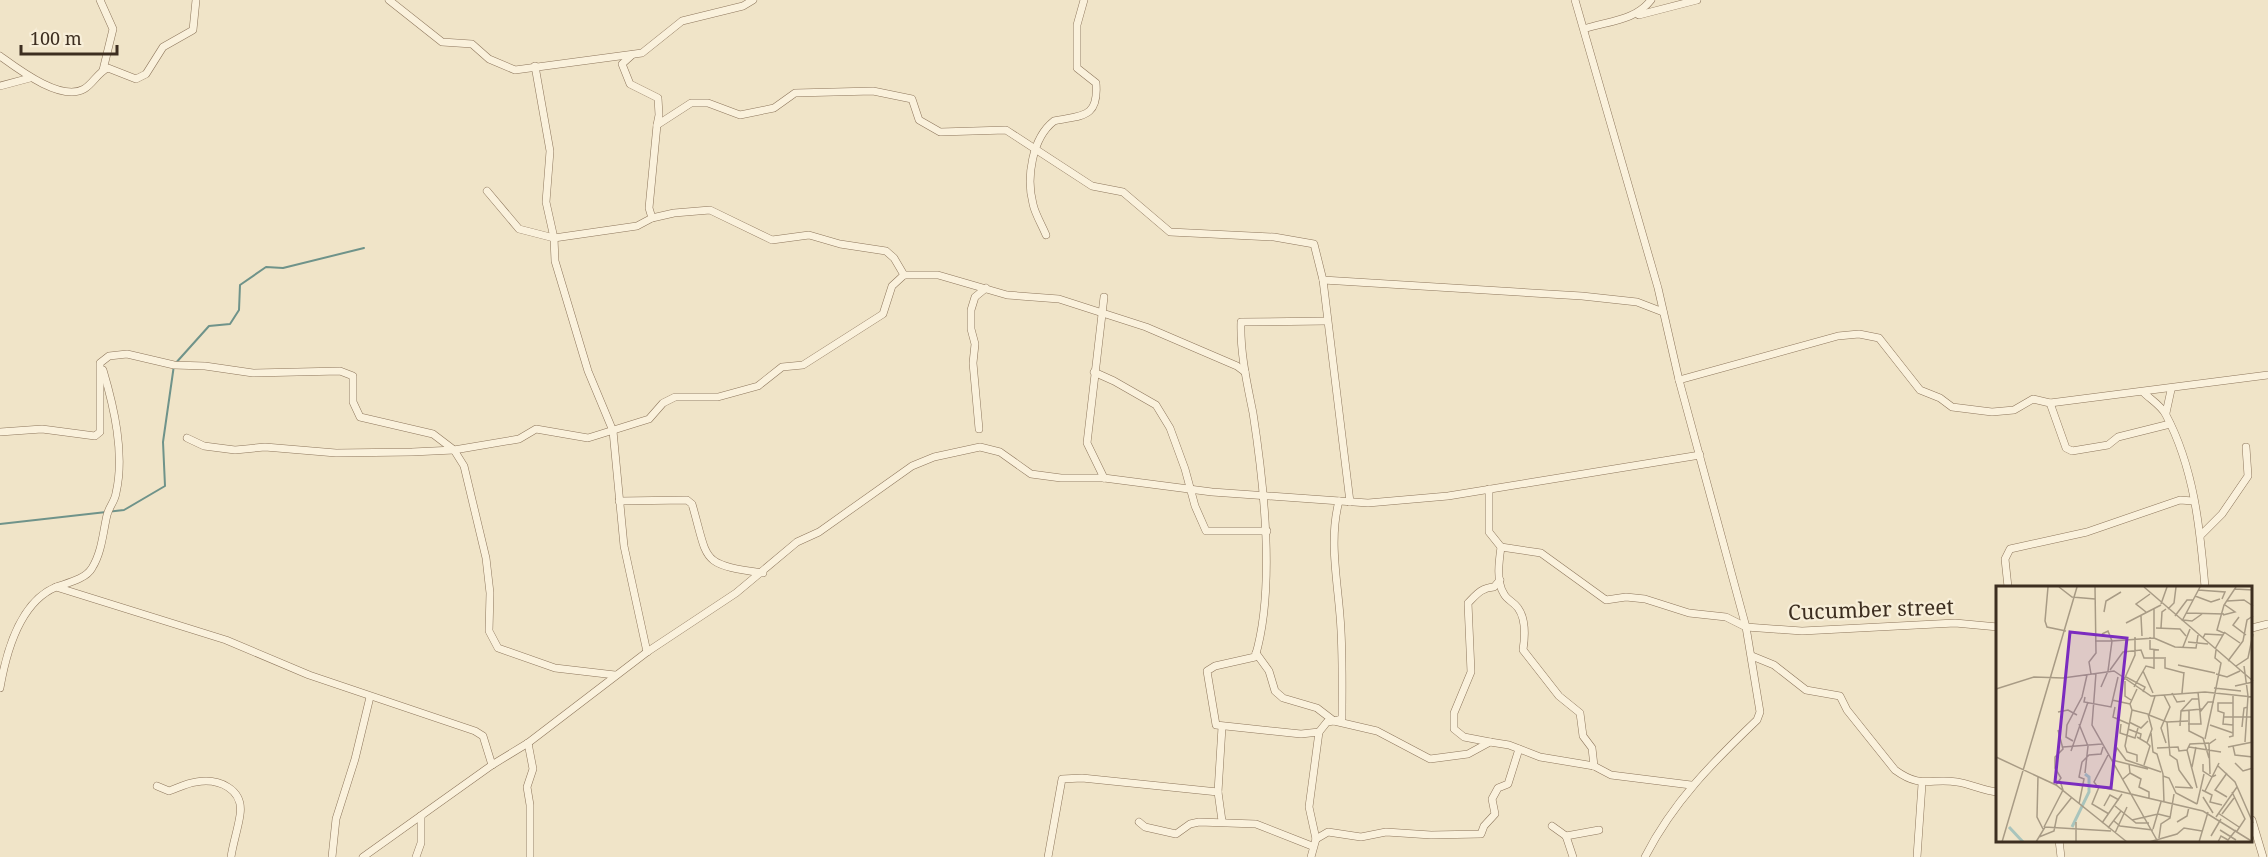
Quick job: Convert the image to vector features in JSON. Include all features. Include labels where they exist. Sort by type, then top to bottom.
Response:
[{"type":"street","points":[[0,56],[30,78],[73,93],[87,87],[103,70],[113,29],[100,0]]},
{"type":"street","points":[[103,70],[112,69],[136,79],[146,74],[163,47],[193,30],[196,0]]},
{"type":"street","points":[[389,0],[442,42],[472,44],[489,59],[515,70],[632,55],[649,50],[682,21],[743,6],[753,0]]},
{"type":"street","points":[[1046,234],[1033,204],[1032,161],[1035,149],[1043,133],[1054,120],[1083,117],[1090,112],[1094,104],[1096,83],[1077,68],[1077,25],[1084,0]]},
{"type":"street","points":[[1575,0],[1663,312],[1679,380],[1746,627],[1759,716],[1691,785],[1666,819],[1645,857]]},
{"type":"street","points":[[1634,16],[1651,0]]},
{"type":"street","points":[[1584,29],[1615,19],[1697,0]]},
{"type":"street","points":[[632,55],[622,64],[630,84],[658,98],[659,115],[649,207],[652,218]]},
{"type":"street","points":[[535,66],[550,152],[546,202],[554,238],[555,261],[568,311],[603,411],[613,431],[624,546],[647,652]]},
{"type":"street","points":[[0,86],[30,78]]},
{"type":"street","points":[[657,125],[691,103],[708,103],[740,115],[774,108],[795,93],[873,91],[912,99],[919,120],[940,132],[1006,130],[1092,186],[1123,192],[1170,232],[1274,237],[1314,244],[1323,280],[1350,502]]},
{"type":"street","points":[[487,191],[519,229],[554,238],[637,226],[652,218],[710,210],[772,240],[809,236],[886,252],[894,258],[904,275]]},
{"type":"street","points":[[188,438],[204,446],[235,450],[265,447],[336,453],[454,450],[519,439],[536,429],[588,438],[649,419],[663,403],[675,397],[718,397],[758,386],[782,367],[803,365],[883,314],[892,286],[904,275],[938,275],[1015,297],[1030,295],[1059,299],[1170,336],[1237,366],[1245,372]]},
{"type":"street","points":[[1323,280],[1582,296],[1637,302],[1663,312]]},
{"type":"street","points":[[979,429],[971,310],[975,297],[986,288]]},
{"type":"street","points":[[1104,297],[1087,443],[1104,477]]},
{"type":"street","points":[[1320,732],[1301,734],[1222,727],[1214,720],[1207,671],[1215,666],[1251,660],[1256,653],[1265,579],[1267,531],[1245,372],[1241,322],[1327,321]]},
{"type":"street","points":[[1679,380],[1838,336],[1859,334],[1879,338],[1885,342],[1895,361],[1906,369],[1920,390],[1940,398],[1952,407],[1992,412],[2014,410],[2033,399],[2050,403],[2171,390],[2200,382],[2268,375]]},
{"type":"street","points":[[100,363],[109,356],[127,354],[174,365],[205,366],[253,373],[340,371],[349,373],[353,376],[353,402],[360,417],[424,430],[454,450],[464,466],[486,558],[490,593],[489,631],[498,648],[555,668],[615,675]]},
{"type":"street","points":[[0,432],[42,429],[95,436],[100,432],[100,363]]},
{"type":"street","points":[[0,688],[1,673],[21,622],[44,592],[76,580],[92,569],[106,529],[107,514],[116,495],[118,450],[113,402],[100,363]]},
{"type":"street","points":[[1094,372],[1156,405],[1170,428],[1195,506],[1206,531],[1267,531]]},
{"type":"street","points":[[2171,390],[2166,413],[2187,461],[2200,535],[2205,586]]},
{"type":"street","points":[[2143,392],[2166,413]]},
{"type":"street","points":[[2050,403],[2066,448],[2072,452],[2108,445],[2118,437],[2169,424]]},
{"type":"street","points":[[363,857],[528,742],[647,652],[763,573],[797,542],[819,532],[912,466],[962,449],[980,447],[1000,452],[1031,474],[1060,478],[1104,477],[1191,489],[1350,502],[1394,502],[1700,455]]},
{"type":"street","points":[[2200,535],[2222,514],[2247,476],[2246,447]]},
{"type":"street","points":[[1489,489],[1489,532],[1501,547],[1500,580],[1503,594],[1518,608],[1522,620],[1525,637],[1523,650],[1559,696],[1580,713],[1583,736],[1592,748],[1594,766]]},
{"type":"street","points":[[619,501],[687,500],[692,504],[706,555],[722,567],[763,573]]},
{"type":"street","points":[[2008,586],[2005,558],[2010,549],[2087,532],[2180,500],[2193,501]]},
{"type":"street","points":[[1311,857],[1314,843],[1309,807],[1320,732],[1327,722],[1342,718],[1342,637],[1334,545],[1335,517],[1339,501]]},
{"type":"street","name":"Cucumber street","points":[[1501,547],[1541,553],[1606,600],[1626,597],[1645,599],[1689,613],[1726,617],[1746,627],[1802,631],[1955,623],[1996,627]]},
{"type":"street","points":[[1500,580],[1494,587],[1484,588],[1468,603],[1471,672],[1454,712],[1454,729],[1464,737],[1519,749],[1540,757],[1594,766],[1617,776],[1691,785]]},
{"type":"street","points":[[56,587],[226,640],[370,697],[475,731],[483,736],[492,765]]},
{"type":"street","points":[[2253,628],[2268,624]]},
{"type":"street","points":[[1256,653],[1269,671],[1275,691],[1283,698],[1317,708],[1334,721],[1377,731],[1430,759],[1468,754],[1490,742]]},
{"type":"street","points":[[1752,656],[1774,665],[1806,690],[1840,696],[1847,710],[1895,771],[1922,784],[1954,782],[1996,792]]},
{"type":"street","points":[[332,857],[336,819],[356,759],[370,697]]},
{"type":"street","points":[[1222,727],[1218,792],[1222,821]]},
{"type":"street","points":[[528,742],[533,769],[527,787],[530,805],[531,857]]},
{"type":"street","points":[[1314,843],[1328,832],[1361,837],[1386,832],[1431,835],[1481,834],[1484,826],[1495,814],[1492,799],[1498,788],[1508,784],[1519,749]]},
{"type":"street","points":[[1048,857],[1062,778],[1218,792]]},
{"type":"street","points":[[157,786],[169,791],[195,782],[213,781],[234,791],[240,800],[240,815],[231,857]]},
{"type":"street","points":[[1917,857],[1922,784]]},
{"type":"street","points":[[416,857],[421,843],[421,816]]},
{"type":"street","points":[[1138,822],[1145,827],[1176,834],[1190,824],[1222,821],[1256,824],[1314,843]]},
{"type":"street","points":[[2253,823],[2263,857]]},
{"type":"street","points":[[1552,826],[1566,836],[1573,857]]},
{"type":"street","points":[[1566,836],[1599,830]]},
{"type":"street","points":[[2059,842],[2061,857]]},
{"type":"waterway","points":[[0,524],[124,510],[165,486],[163,442],[174,365],[209,326],[230,324],[239,310],[240,285],[266,267],[283,268],[364,248]]}]
